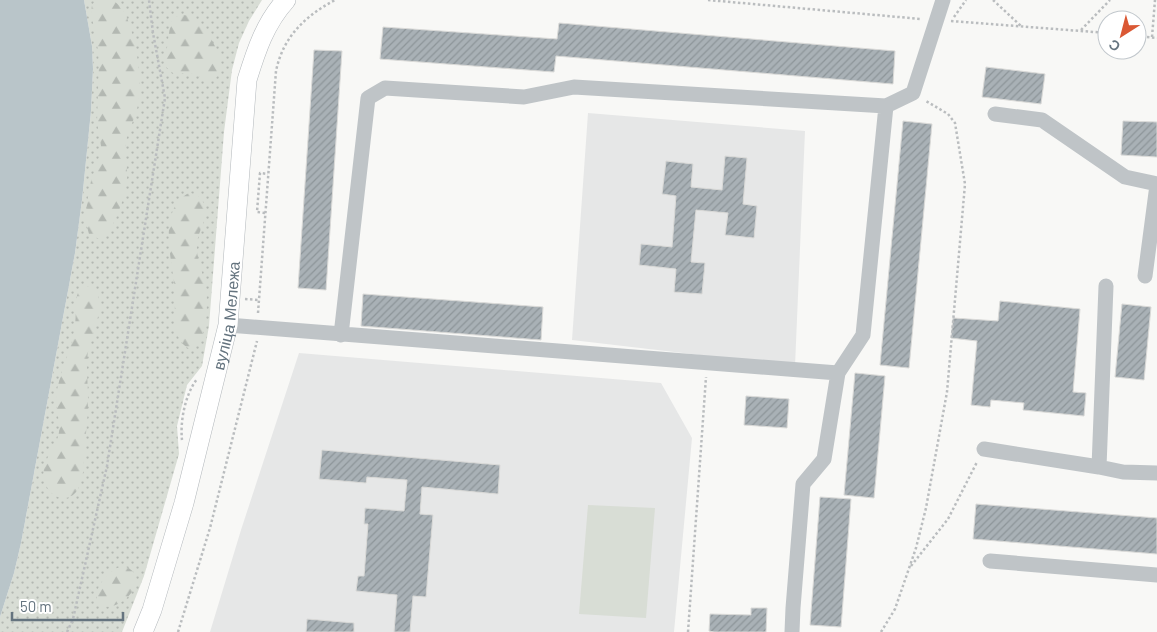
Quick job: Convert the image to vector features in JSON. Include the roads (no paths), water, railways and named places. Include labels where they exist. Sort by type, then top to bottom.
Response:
[{"type":"main road","name":"вуліца Мележа","points":[[143,632],[152,610],[184,503],[228,325],[247,80],[267,25],[286,0]]},
{"type":"lane","points":[[341,335],[368,98],[385,88],[524,97],[574,86],[886,106],[913,93],[944,21],[943,0]]},
{"type":"lane","points":[[792,632],[803,484],[824,459],[838,373],[863,335],[886,106]]},
{"type":"lane","points":[[995,114],[1042,120],[1125,177],[1157,185],[1145,276]]},
{"type":"lane","points":[[1099,467],[1106,286]]},
{"type":"lane","points":[[228,325],[838,373]]},
{"type":"lane","points":[[984,449],[1123,472],[1157,473]]},
{"type":"lane","points":[[990,561],[1157,575]]}]
